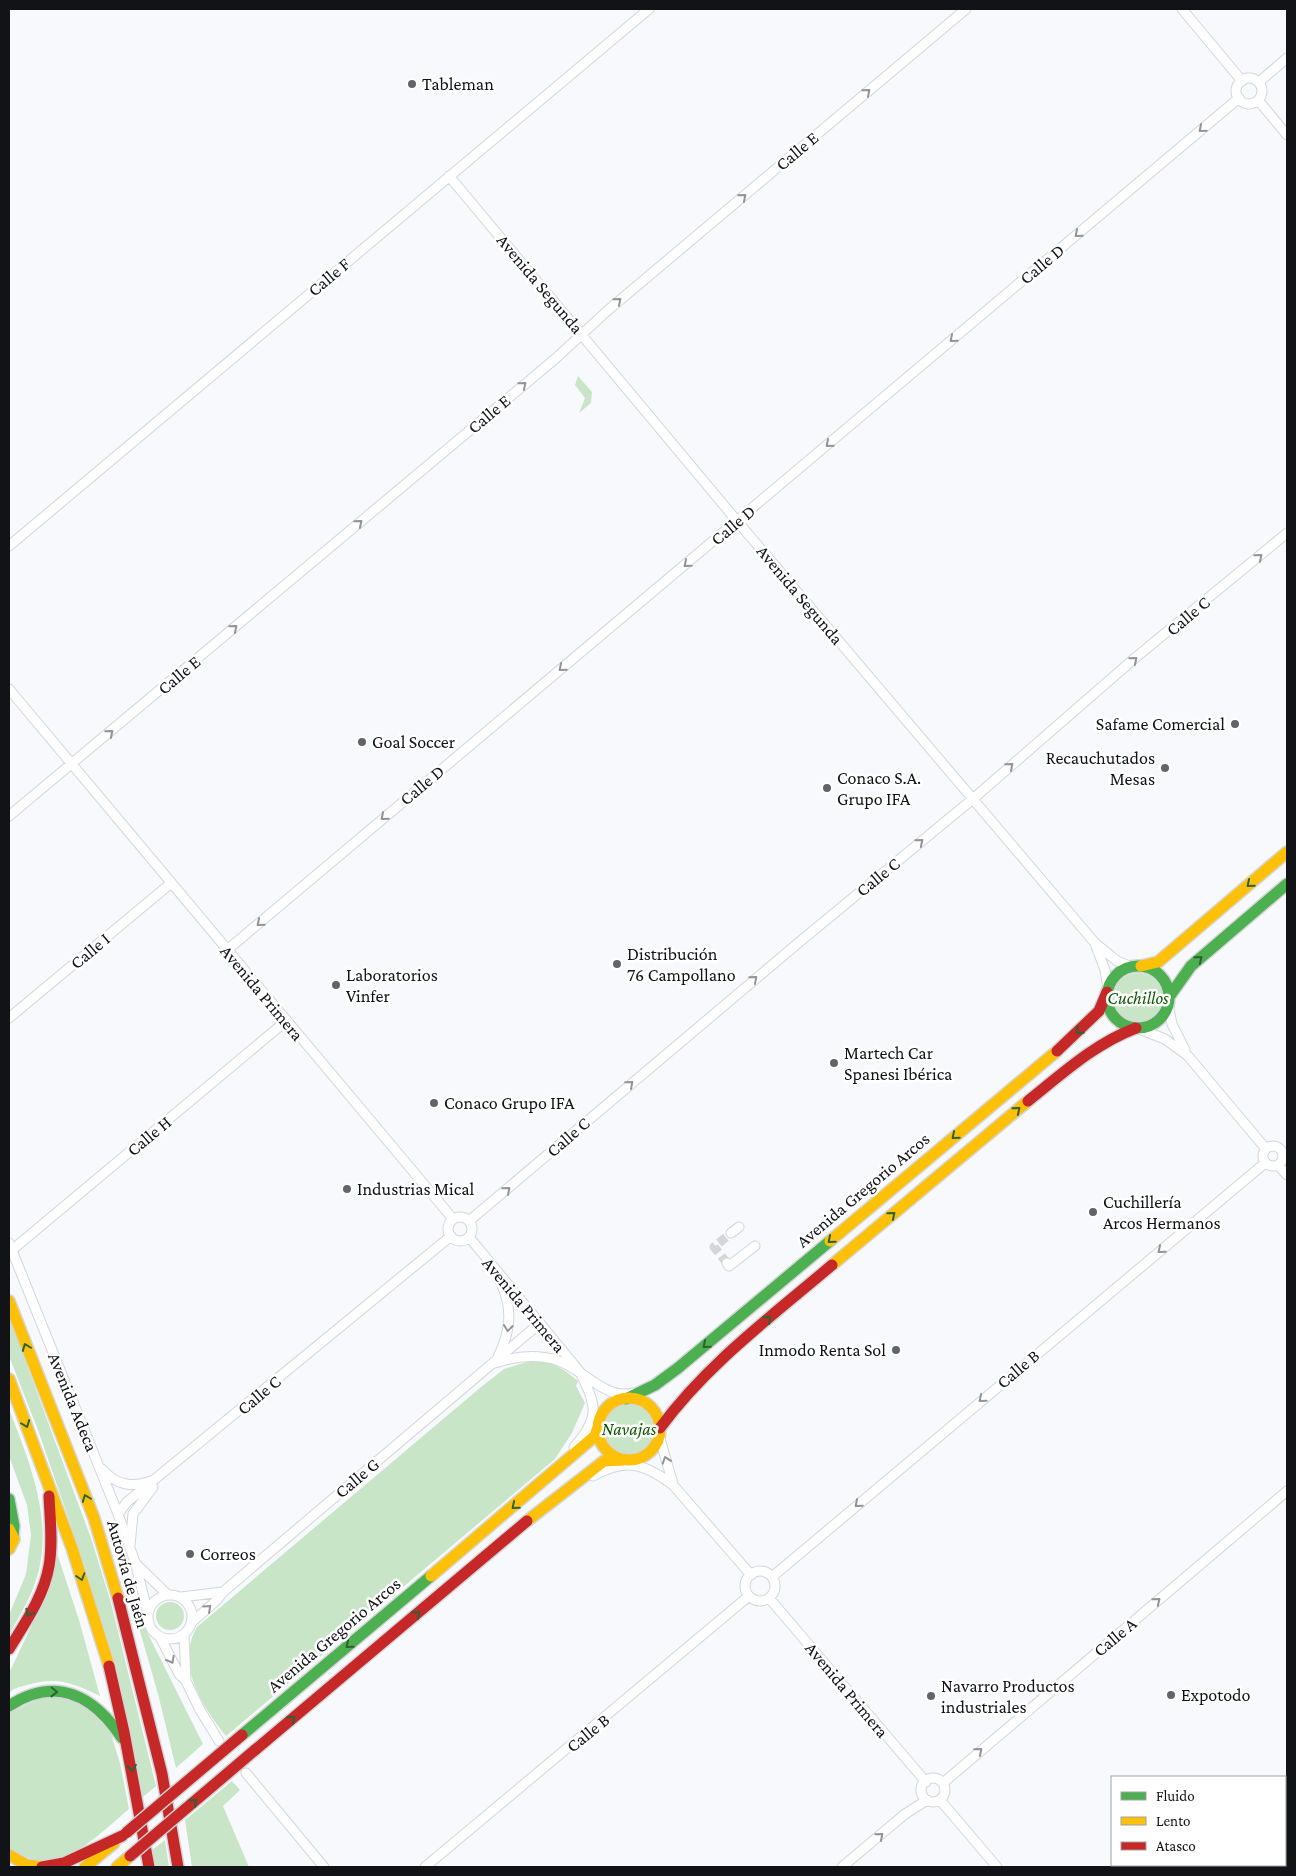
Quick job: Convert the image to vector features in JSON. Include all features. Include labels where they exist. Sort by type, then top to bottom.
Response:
[{"type":"main road","points":[[1137,1028],[1125,1026],[1116,1020],[1107,1001],[1108,991],[1116,975],[1136,967],[1158,962],[1287,852]]},
{"type":"main road","points":[[659,1431],[657,1416],[649,1406],[638,1400],[621,1397],[608,1407],[599,1422],[600,1440],[605,1449],[632,1462],[650,1452],[659,1431],[681,1399],[732,1350],[993,1130],[1092,1050],[1120,1034],[1159,1020],[1180,979],[1191,966],[1287,884]]},
{"type":"main road","points":[[1136,967],[1153,970],[1161,976],[1166,985],[1168,1001]]},
{"type":"main road","name":"Avenida Gregorio Arcos","points":[[621,1397],[646,1389],[669,1375],[702,1348],[1084,1027],[1099,1011],[1108,991]]},
{"type":"main road","name":"Autovía de Jaén","points":[[9,1301],[94,1518],[114,1583],[162,1774],[178,1867]]},
{"type":"main road","points":[[9,1378],[66,1527],[104,1650],[128,1749],[149,1867]]},
{"type":"main road","name":"Avenida Gregorio Arcos","points":[[85,1867],[541,1484],[595,1436],[599,1422]]},
{"type":"main road","name":"Avenida Gregorio Arcos","points":[[116,1867],[534,1515],[604,1461],[632,1462]]},
{"type":"main road","points":[[9,1649],[38,1597],[49,1567],[51,1538],[48,1482]]},
{"type":"main road","points":[[9,1499],[14,1526],[11,1533],[13,1544],[9,1549]]},
{"type":"main road","points":[[94,1518],[119,1587],[168,1769],[179,1819],[184,1867]]},
{"type":"main road","points":[[9,1706],[30,1694],[48,1692],[77,1696],[89,1701],[110,1720],[128,1749]]},
{"type":"main road","points":[[9,1855],[27,1864],[42,1867],[57,1866],[74,1861],[104,1842],[124,1835]]},
{"type":"street","name":"Calle F","points":[[9,546],[649,9]]},
{"type":"street","name":"Calle E","points":[[9,816],[966,9]]},
{"type":"street","points":[[1182,9],[1242,80]]},
{"type":"street","points":[[1259,82],[1287,58]]},
{"type":"street","points":[[1250,78],[1259,82],[1262,91],[1258,100],[1247,103],[1239,98],[1237,89],[1242,80],[1250,78]]},
{"type":"street","name":"Calle D","points":[[226,951],[1239,98]]},
{"type":"street","points":[[1258,100],[1287,135]]},
{"type":"street","name":"Avenida Segunda","points":[[449,176],[737,521],[974,798],[1095,943],[1117,961],[1136,967]]},
{"type":"street","name":"Calle C","points":[[470,1221],[797,944],[974,798],[1135,658],[1287,533]]},
{"type":"street","name":"Avenida Primera","points":[[9,689],[226,951],[453,1219]]},
{"type":"street","name":"Calle I","points":[[9,1018],[170,884]]},
{"type":"street","name":"Avenida Segunda","points":[[1095,943],[1104,970],[1108,991]]},
{"type":"street","points":[[1168,1001],[1172,1024],[1188,1056],[1266,1149]]},
{"type":"street","name":"Calle H","points":[[10,1247],[286,1021]]},
{"type":"street","points":[[1137,1028],[1165,1039],[1188,1056]]},
{"type":"street","points":[[1284,1147],[1283,1156],[1278,1164],[1272,1166],[1266,1163],[1263,1156],[1266,1149],[1284,1147]]},
{"type":"street","name":"Calle B","points":[[772,1577],[1266,1163]]},
{"type":"street","points":[[1278,1164],[1287,1175]]},
{"type":"street","points":[[462,1217],[470,1221],[472,1229],[469,1237],[458,1240],[451,1236],[448,1229],[453,1219],[462,1217]]},
{"type":"street","name":"Calle C","points":[[118,1514],[127,1502],[160,1477],[451,1236]]},
{"type":"street","name":"Avenida Primera","points":[[469,1237],[580,1372],[592,1397],[599,1422]]},
{"type":"street","points":[[727,1263],[729,1266],[755,1246]]},
{"type":"street","name":"Avenida Adeca","points":[[10,1247],[118,1514],[135,1562],[148,1613]]},
{"type":"street","name":"Calle G","points":[[492,1265],[506,1292],[510,1315],[508,1334],[494,1362]]},
{"type":"street","name":"Calle G","points":[[191,1623],[217,1600],[223,1592],[540,1323]]},
{"type":"street","name":"Calle G","points":[[494,1362],[537,1356],[560,1361],[580,1372]]},
{"type":"street","name":"Avenida Primera","points":[[580,1372],[621,1397]]},
{"type":"street","points":[[541,1484],[589,1430],[594,1408]]},
{"type":"street","points":[[659,1431],[674,1485]]},
{"type":"street","points":[[534,1515],[607,1468],[632,1462],[674,1485],[750,1575]]},
{"type":"street","name":"Calle C","points":[[98,1465],[114,1480],[124,1484],[140,1485],[160,1477]]},
{"type":"street","name":"Calle C","points":[[130,1550],[131,1522],[136,1508],[160,1477]]},
{"type":"street","name":"Calle A","points":[[943,1783],[1287,1491]]},
{"type":"street","points":[[118,1514],[122,1515],[136,1508]]},
{"type":"street","name":"Avenida Adeca","points":[[135,1562],[168,1594]]},
{"type":"street","points":[[761,1571],[772,1577],[775,1587],[769,1598],[759,1601],[749,1596],[745,1588],[750,1575],[761,1571]]},
{"type":"street","points":[[181,1598],[223,1592]]},
{"type":"street","points":[[186,1681],[184,1634],[191,1623],[191,1612],[188,1604],[181,1598],[168,1594],[154,1601],[148,1613],[151,1630],[160,1637],[218,1741]]},
{"type":"street","name":"Calle B","points":[[425,1867],[749,1596]]},
{"type":"street","name":"Avenida Primera","points":[[769,1598],[926,1782]]},
{"type":"street","points":[[160,1637],[169,1639],[184,1634]]},
{"type":"street","points":[[246,1772],[324,1867]]},
{"type":"street","points":[[935,1779],[943,1783],[945,1790],[940,1800],[934,1802],[927,1800],[922,1791],[926,1782],[935,1779]]},
{"type":"street","points":[[842,1867],[905,1814],[927,1800]]},
{"type":"street","points":[[940,1800],[997,1867]]},
{"type":"green space","points":[[578,376],[592,392],[591,403],[579,413],[585,398],[575,385]]},
{"type":"green space","name":"Cuchillos","points":[[1138,973],[1148,975],[1156,980],[1161,988],[1163,998],[1161,1008],[1156,1016],[1148,1021],[1138,1023],[1128,1021],[1120,1016],[1115,1008],[1113,998],[1115,988],[1120,980],[1128,975]]},
{"type":"green space","points":[[9,1317],[92,1541],[111,1603],[156,1786],[143,1797],[86,1569],[38,1430],[9,1356]]},
{"type":"green space","points":[[534,1360],[547,1362],[558,1367],[578,1381],[576,1386],[585,1403],[572,1433],[555,1459],[226,1736],[200,1698],[190,1670],[189,1655],[191,1641],[197,1627],[481,1387],[504,1369]]},
{"type":"green space","name":"Navajas","points":[[624,1404],[634,1404],[647,1411],[654,1424],[654,1434],[647,1447],[634,1454],[624,1454],[615,1450],[608,1443],[604,1434],[604,1424],[608,1415],[615,1408]]},
{"type":"green space","points":[[9,1409],[33,1476],[42,1522],[42,1545],[39,1568],[32,1591],[9,1635],[9,1615],[26,1574],[31,1535],[27,1505],[9,1456]]},
{"type":"green space","points":[[56,1550],[79,1620],[100,1696],[73,1684],[56,1681],[38,1682],[15,1689],[9,1693],[9,1673],[43,1602]]},
{"type":"green space","points":[[131,1600],[203,1744],[176,1768],[158,1694]]},
{"type":"green space","points":[[170,1602],[180,1606],[184,1616],[180,1626],[170,1630],[160,1626],[156,1616],[160,1606]]},
{"type":"green space","points":[[47,1695],[82,1702],[110,1731],[120,1763],[129,1809],[102,1832],[70,1855],[59,1860],[44,1862],[23,1856],[9,1849],[9,1713]]},
{"type":"green space","points":[[232,1781],[240,1790],[223,1806],[249,1867],[192,1867],[185,1820]]},
{"type":"green space","points":[[165,1840],[169,1867],[155,1867],[152,1850]]},
{"type":"tunnel","points":[[727,1263],[714,1247],[731,1233]]},
{"type":"traffic: fast","points":[[1169,997],[1191,966],[1287,884]]},
{"type":"traffic: fast","points":[[1138,966],[1155,971],[1160,975],[1164,980],[1169,997],[1164,1014],[1160,1019],[1155,1023],[1138,1028],[1121,1023],[1116,1019],[1112,1014],[1107,997],[1112,980],[1116,975],[1121,971],[1138,966]]},
{"type":"traffic: fast","points":[[626,1399],[655,1385],[678,1368],[830,1241]]},
{"type":"traffic: fast","points":[[9,1499],[14,1526],[13,1536]]},
{"type":"traffic: fast","points":[[242,1735],[431,1576]]},
{"type":"traffic: fast","points":[[9,1706],[26,1697],[43,1692],[58,1691],[73,1695],[86,1701],[99,1711],[122,1738]]},
{"type":"traffic: slow","points":[[1141,966],[1158,962],[1287,852]]},
{"type":"traffic: slow","points":[[830,1241],[1057,1051]]},
{"type":"traffic: slow","points":[[832,1265],[1028,1101]]},
{"type":"traffic: slow","points":[[9,1301],[94,1518],[118,1598]]},
{"type":"traffic: slow","points":[[9,1379],[72,1548],[109,1666]]},
{"type":"traffic: slow","points":[[629,1398],[641,1401],[651,1407],[657,1417],[660,1429],[657,1441],[651,1451],[641,1457],[629,1460],[617,1457],[607,1451],[601,1441],[598,1429],[601,1417],[607,1407],[617,1401],[629,1398]]},
{"type":"traffic: slow","points":[[431,1576],[595,1436],[599,1424]]},
{"type":"traffic: slow","points":[[527,1521],[604,1461],[623,1460]]},
{"type":"traffic: slow","points":[[9,1529],[14,1539],[9,1549]]},
{"type":"traffic: slow","points":[[85,1867],[114,1843]]},
{"type":"traffic: slow","points":[[9,1855],[27,1865],[42,1867]]},
{"type":"traffic: slow","points":[[117,1867],[130,1856]]},
{"type":"traffic: jam","points":[[1057,1051],[1099,1011],[1107,992]]},
{"type":"traffic: jam","points":[[1028,1101],[1092,1051],[1136,1028]]},
{"type":"traffic: jam","points":[[660,1428],[678,1405],[719,1362],[832,1265]]},
{"type":"traffic: jam","points":[[9,1649],[33,1609],[47,1577],[51,1549],[49,1496]]},
{"type":"traffic: jam","points":[[255,1750],[527,1521]]},
{"type":"traffic: jam","points":[[118,1598],[162,1774],[178,1867]]},
{"type":"traffic: jam","points":[[109,1666],[124,1732],[149,1867]]},
{"type":"traffic: jam","points":[[126,1833],[242,1735]]},
{"type":"traffic: jam","points":[[130,1856],[255,1750]]},
{"type":"traffic: jam","points":[[42,1867],[64,1863],[122,1836]]},
{"type":"place","name":"Tableman","points":[[412,84]]},
{"type":"place","name":"Safame Comercial","points":[[1235,724]]},
{"type":"place","name":"Goal Soccer","points":[[362,742]]},
{"type":"place","name":"Recauchutados Mesas","points":[[1165,768]]},
{"type":"place","name":"Conaco S.A. Grupo IFA","points":[[827,788]]},
{"type":"place","name":"Distribución 76 Campollano","points":[[617,964]]},
{"type":"place","name":"Laboratorios Vinfer","points":[[336,985]]},
{"type":"place","name":"Martech Car Spanesi Ibérica","points":[[834,1063]]},
{"type":"place","name":"Conaco Grupo IFA","points":[[434,1103]]},
{"type":"place","name":"Industrias Mical","points":[[347,1189]]},
{"type":"place","name":"Cuchillería Arcos Hermanos","points":[[1093,1212]]},
{"type":"place","name":"Inmodo Renta Sol","points":[[896,1350]]},
{"type":"place","name":"Correos","points":[[190,1554]]},
{"type":"place","name":"Expotodo","points":[[1171,1695]]},
{"type":"place","name":"Navarro Productos industriales","points":[[931,1696]]}]
